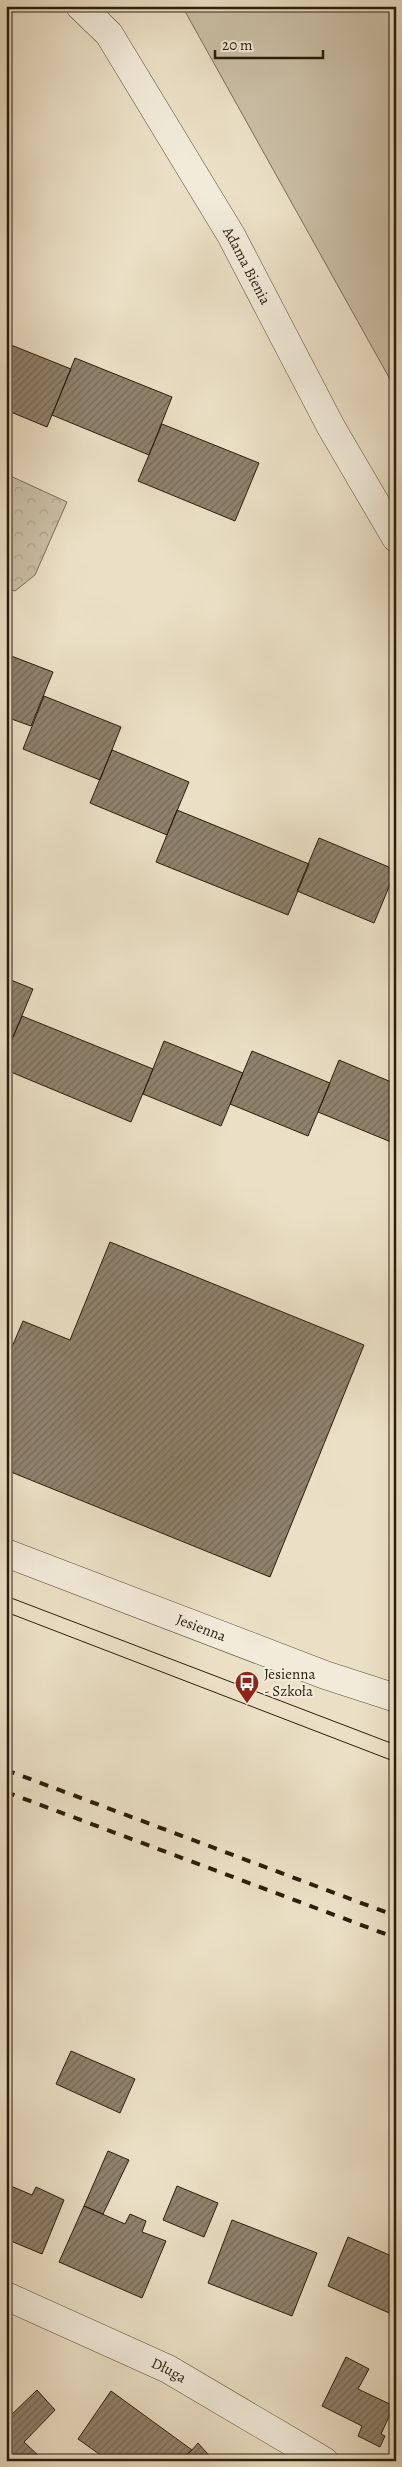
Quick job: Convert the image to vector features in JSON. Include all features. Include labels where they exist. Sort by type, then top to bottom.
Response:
[{"type":"street","name":"Adama Bienia","points":[[80,6],[109,34],[230,235],[331,427],[396,538]]},
{"type":"street","name":"Jesienna","points":[[6,1553],[325,1675],[396,1698]]},
{"type":"street","name":"Długa","points":[[6,2296],[168,2369],[324,2461]]},
{"type":"green space","points":[[182,6],[396,6],[396,390]]},
{"type":"green space","points":[[6,474],[67,502],[35,575],[15,591],[6,588]]},
{"type":"building","points":[[6,343],[71,369],[47,427],[6,410]]},
{"type":"building","points":[[75,358],[172,397],[149,455],[52,415]]},
{"type":"building","points":[[162,424],[259,463],[235,521],[138,481]]},
{"type":"building","points":[[6,654],[53,672],[31,726],[6,717]]},
{"type":"building","points":[[44,696],[121,727],[100,780],[23,749]]},
{"type":"building","points":[[112,750],[189,782],[167,835],[90,803]]},
{"type":"building","points":[[177,810],[309,864],[288,915],[156,862]]},
{"type":"building","points":[[319,838],[396,870],[374,923],[297,891]]},
{"type":"building","points":[[6,978],[33,989],[11,1042],[6,1041]]},
{"type":"building","points":[[22,1016],[153,1069],[131,1122],[6,1070],[6,1053]]},
{"type":"building","points":[[164,1041],[243,1073],[221,1126],[143,1094]]},
{"type":"building","points":[[252,1051],[330,1083],[308,1136],[230,1104]]},
{"type":"building","points":[[339,1060],[396,1084],[396,1144],[318,1112]]},
{"type":"building","points":[[110,1242],[364,1345],[270,1577],[6,1470],[6,1361],[23,1321],[70,1340]]},
{"type":"building","points":[[71,2051],[135,2079],[120,2113],[56,2084]]},
{"type":"building","points":[[108,2151],[129,2160],[103,2214],[84,2206]]},
{"type":"building","points":[[6,2184],[32,2195],[36,2187],[64,2200],[42,2254],[6,2239]]},
{"type":"building","points":[[177,2186],[218,2203],[204,2237],[163,2220]]},
{"type":"building","points":[[84,2206],[125,2224],[130,2214],[146,2221],[142,2232],[166,2241],[142,2298],[59,2262]]},
{"type":"building","points":[[232,2220],[317,2253],[292,2316],[208,2283]]},
{"type":"building","points":[[348,2237],[396,2258],[396,2316],[328,2286]]},
{"type":"building","points":[[346,2357],[369,2369],[358,2389],[394,2406],[381,2434],[385,2436],[380,2447],[358,2436],[362,2426],[322,2406]]},
{"type":"building","points":[[37,2390],[55,2410],[24,2442],[43,2460],[6,2461],[6,2420]]},
{"type":"building","points":[[111,2391],[192,2450],[180,2461],[122,2461],[114,2455],[109,2461],[78,2439]]},
{"type":"building","points":[[198,2443],[214,2461],[180,2461],[192,2450]]},
{"type":"tram line","points":[[6,1596],[396,1745]]},
{"type":"tram line","points":[[6,1612],[396,1762]]},
{"type":"railway","points":[[6,1770],[396,1916]]},
{"type":"railway","points":[[6,1792],[396,1938]]},
{"type":"place","name":"Jesienna - Szkoła","points":[[247,1704]]}]
